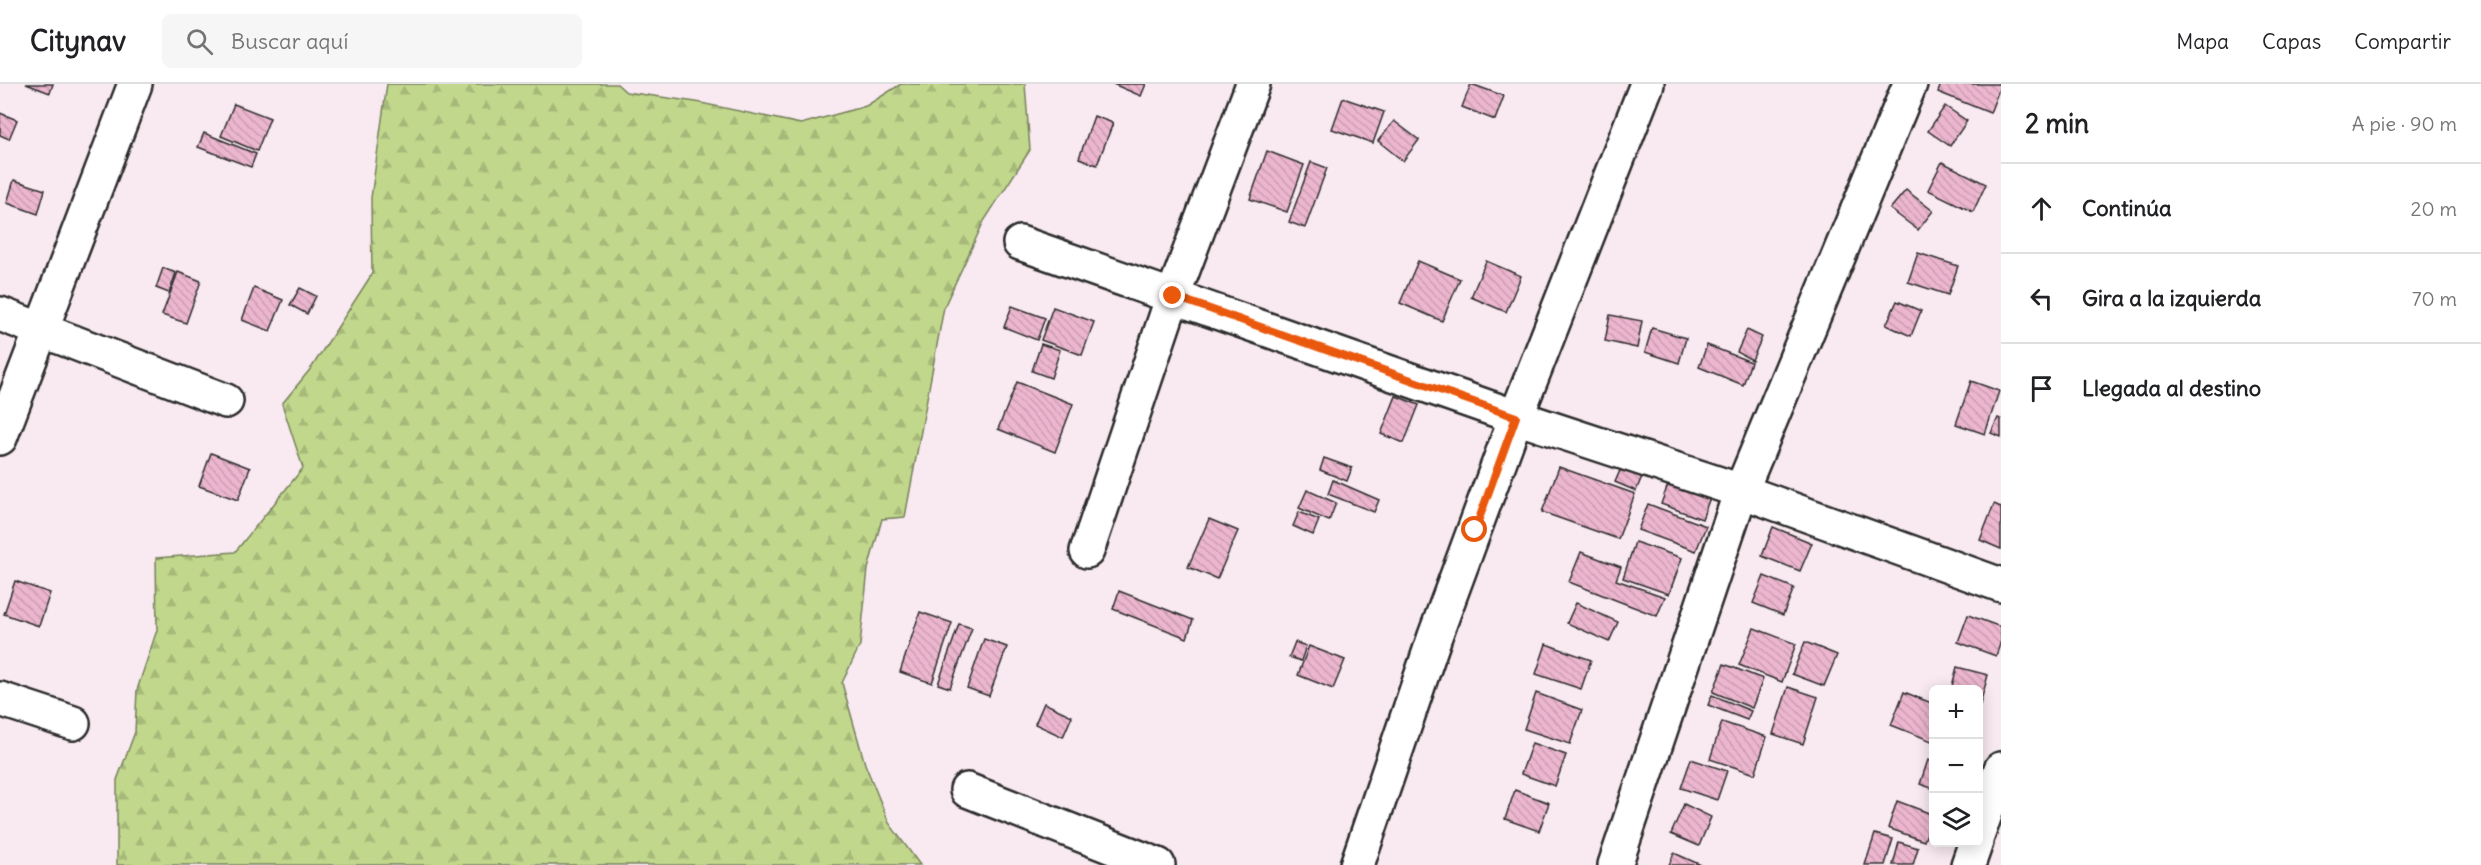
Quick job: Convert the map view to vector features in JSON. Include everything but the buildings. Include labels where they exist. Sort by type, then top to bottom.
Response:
[{"type":"street","points":[[0,438],[135,84]]},
{"type":"street","points":[[1087,551],[1173,296],[1252,84]]},
{"type":"street","points":[[1357,865],[1435,636],[1516,417],[1647,84]]},
{"type":"street","points":[[1614,865],[1741,491],[1910,84]]},
{"type":"street","points":[[1020,243],[1516,417],[1741,491],[2001,585]]},
{"type":"street","points":[[0,314],[226,401]]},
{"type":"street","points":[[0,699],[73,723]]},
{"type":"street","points":[[1983,820],[2001,769]]},
{"type":"street","points":[[967,790],[1158,865]]},
{"type":"street","points":[[1968,865],[1975,847]]},
{"type":"green space","points":[[387,84],[617,84],[626,92],[696,102],[801,124],[866,106],[901,84],[1025,84],[1030,150],[984,221],[944,307],[905,517],[882,519],[868,569],[860,645],[842,683],[865,764],[889,823],[920,865],[117,865],[117,780],[135,732],[137,690],[157,630],[156,558],[235,552],[303,468],[282,404],[312,367],[372,274],[371,198]]},
{"type":"route","points":[[1173,296],[1516,417],[1475,530]]}]
